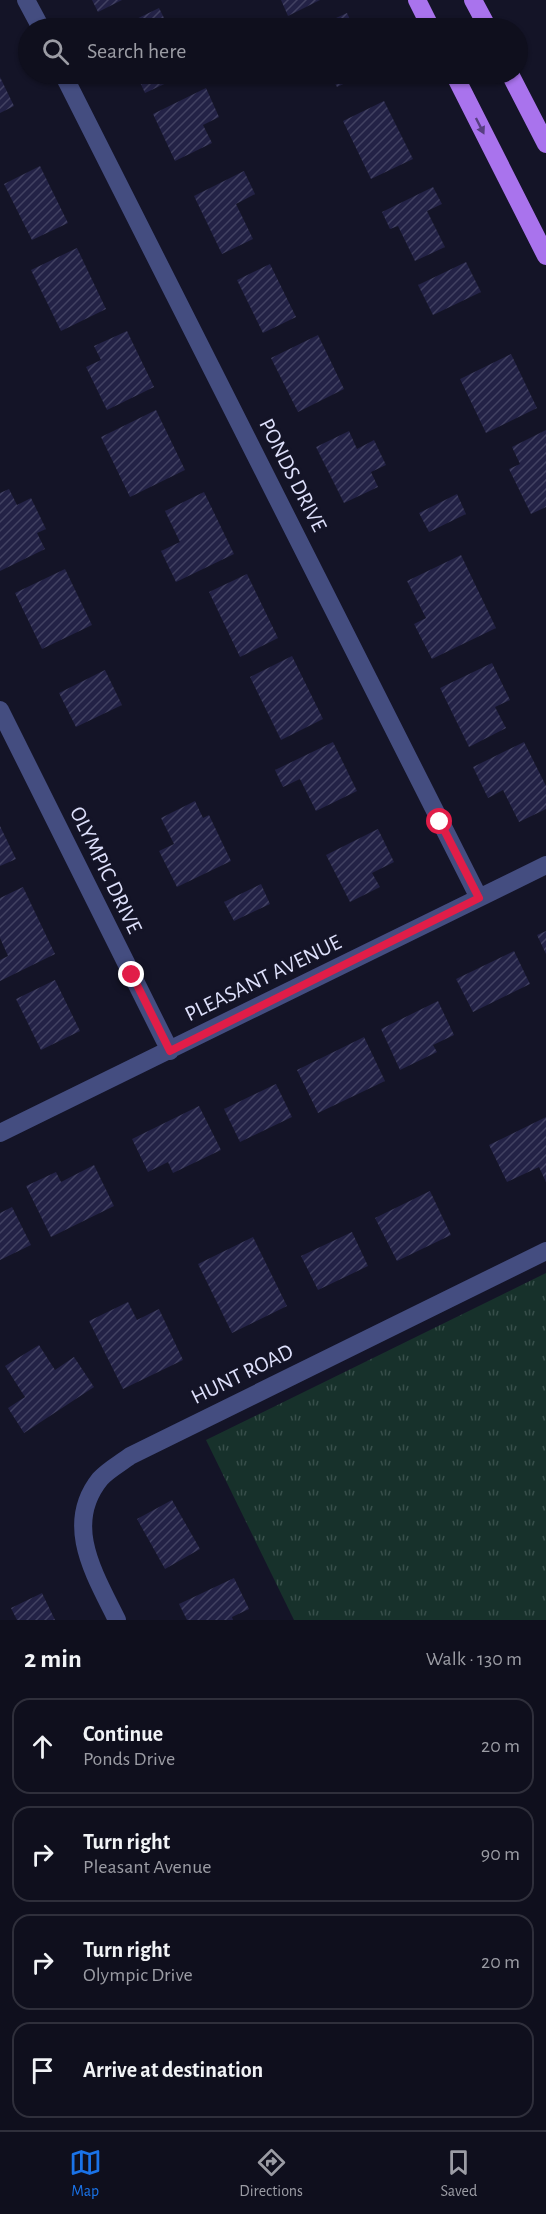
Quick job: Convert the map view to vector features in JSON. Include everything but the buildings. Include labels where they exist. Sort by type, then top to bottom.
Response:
[{"type":"main road","points":[[417,0],[426,18]]},
{"type":"main road","points":[[473,0],[483,18]]},
{"type":"main road","points":[[459,84],[546,256]]},
{"type":"main road","points":[[515,84],[546,144]]},
{"type":"street","points":[[26,0],[36,18]]},
{"type":"street","name":"PONDS DRIVE","points":[[68,84],[479,898]]},
{"type":"street","name":"OLYMPIC DRIVE","points":[[0,710],[170,1051]]},
{"type":"street","name":"PLEASANT AVENUE","points":[[0,1133],[546,865]]},
{"type":"street","name":"HUNT ROAD","points":[[117,1620],[92,1569],[83,1534],[84,1507],[101,1478],[130,1456],[546,1251]]},
{"type":"green space","points":[[546,1273],[546,1620],[294,1620],[206,1440]]},
{"type":"route","points":[[132,975],[170,1051],[479,898],[440,822]]}]
